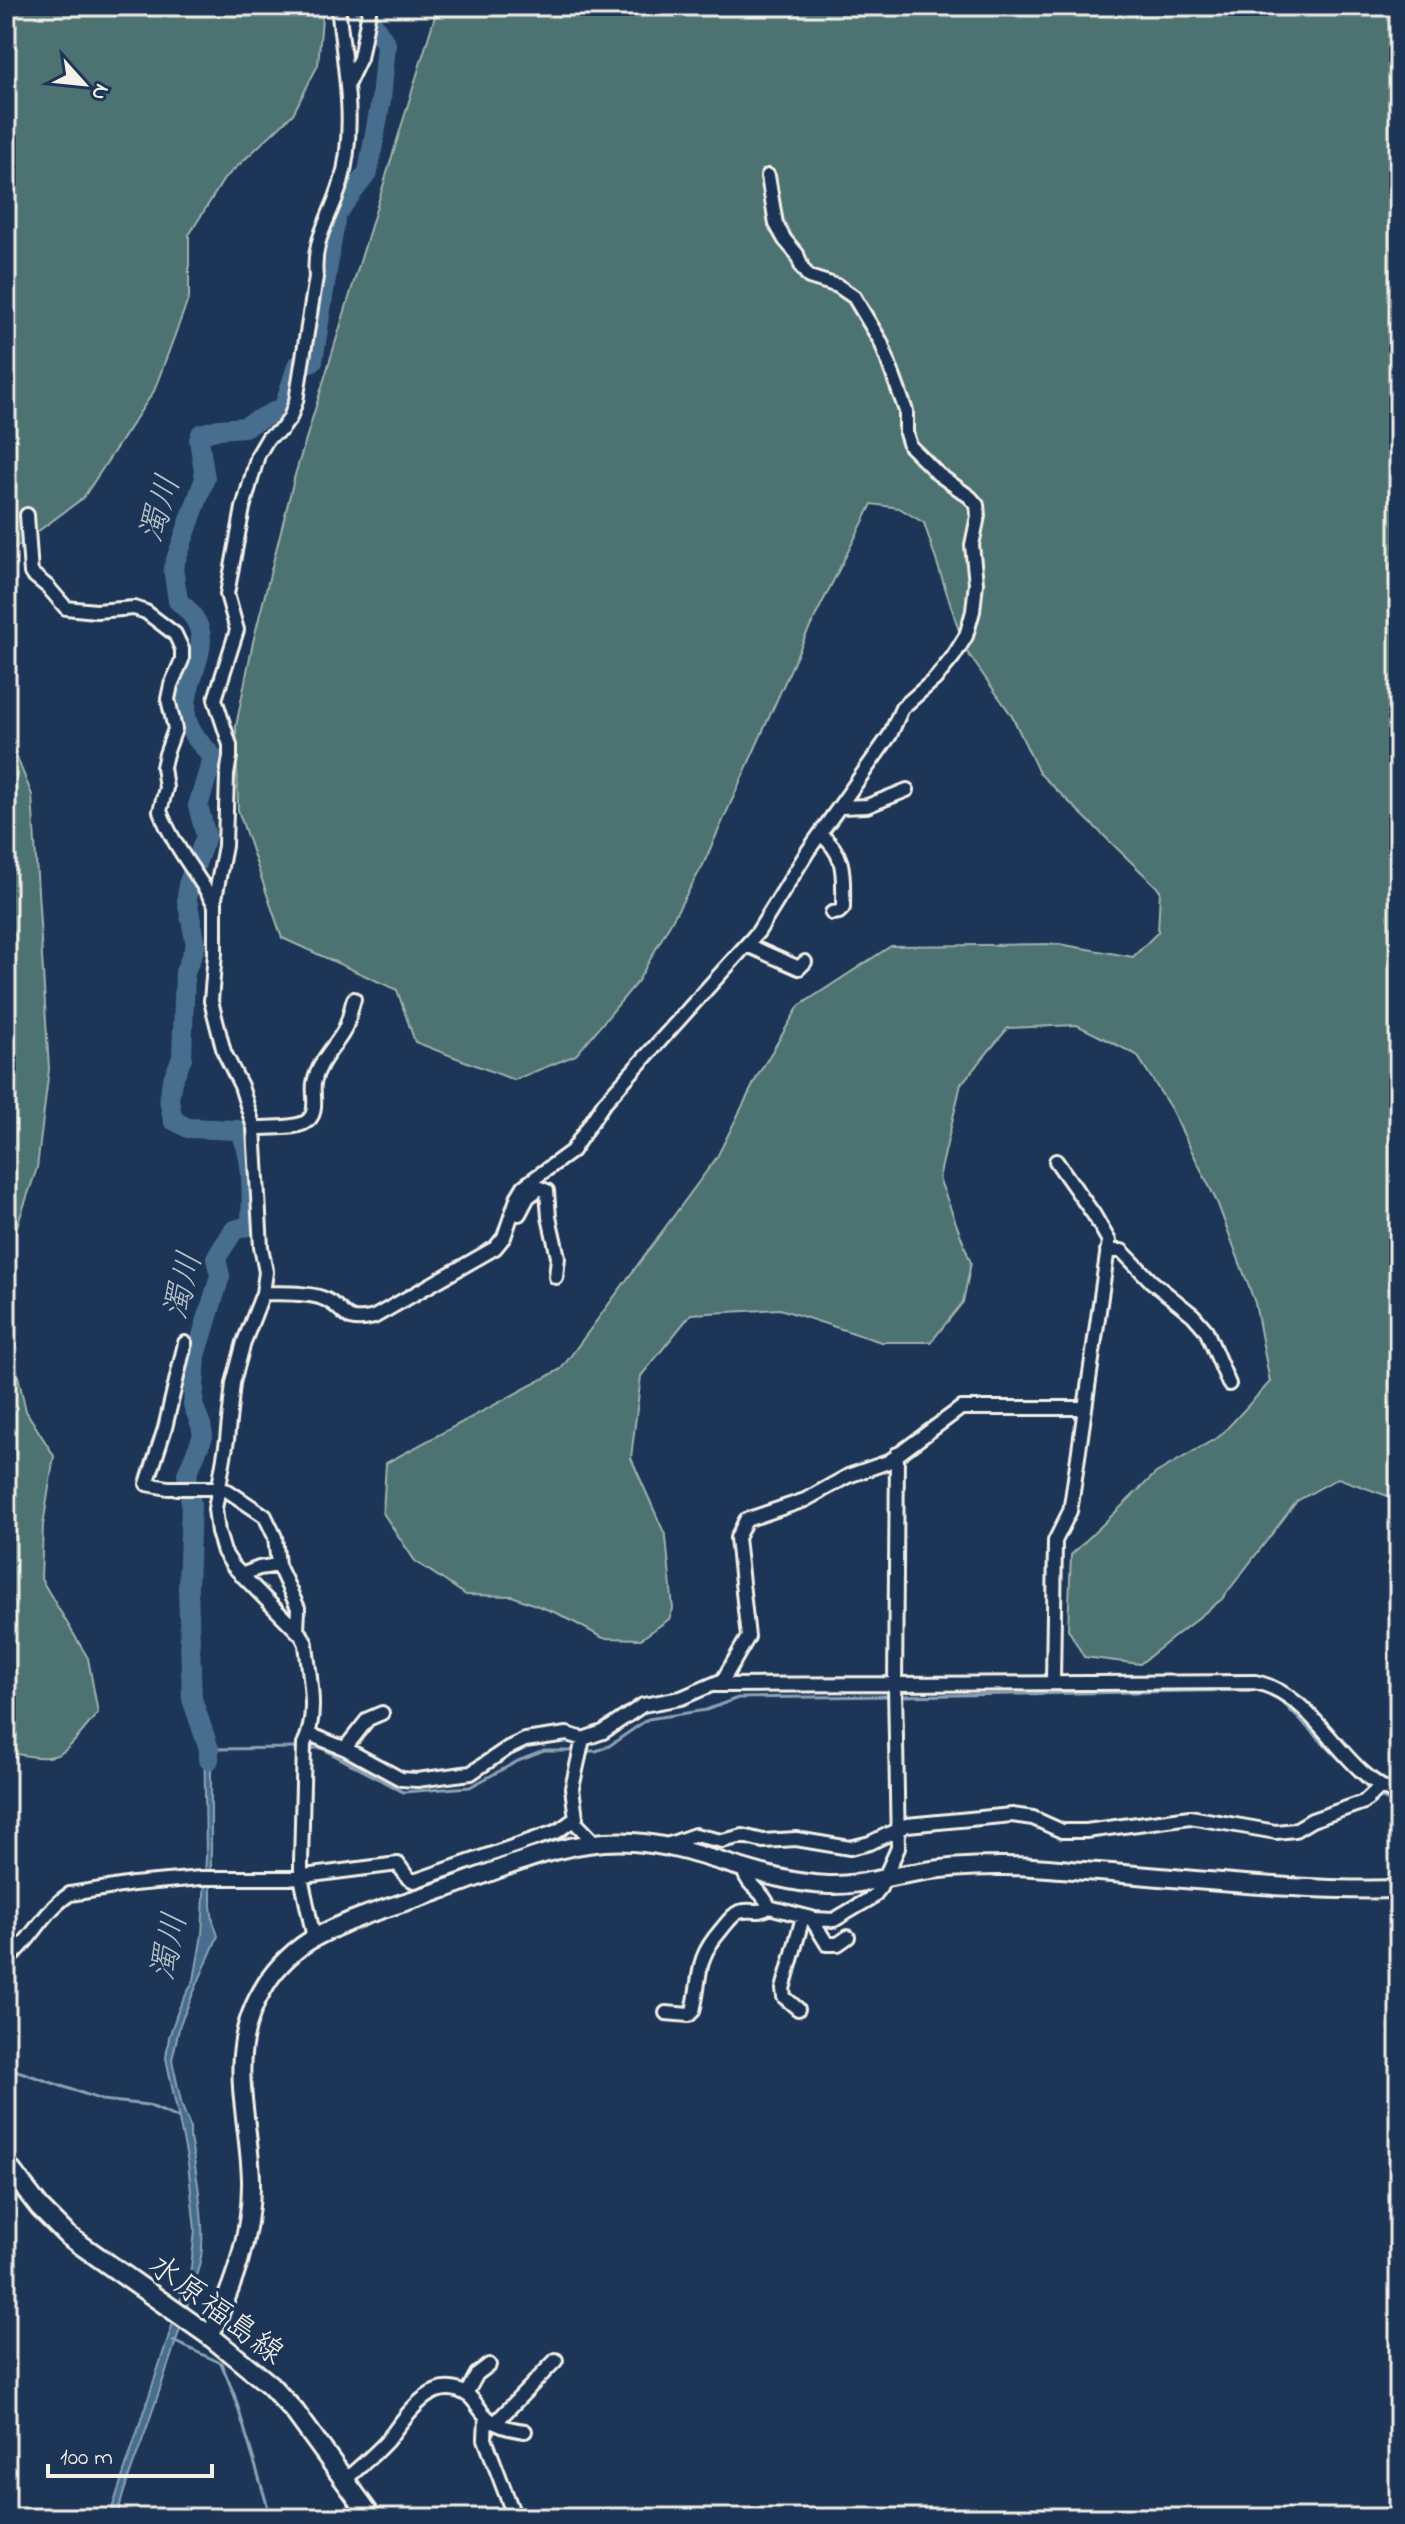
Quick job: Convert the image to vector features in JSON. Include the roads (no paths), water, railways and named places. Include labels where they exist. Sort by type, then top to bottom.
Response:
[{"type":"main road","name":"水原福島線","points":[[6,2164],[40,2208],[67,2235],[210,2336],[284,2399],[344,2481],[361,2513]]},
{"type":"street","points":[[314,1938],[301,1877],[306,1745],[312,1701],[306,1644],[241,1575],[224,1552],[215,1509],[233,1383],[244,1342],[263,1293],[266,1272],[261,1247],[254,1128],[241,1086],[224,1052],[211,1001],[215,905],[225,846],[230,757],[230,745],[215,699],[237,630],[227,594],[231,565],[258,455],[268,438],[282,429],[290,418],[296,401],[316,277],[314,260],[320,231],[341,184],[348,129],[348,83],[338,6]]},
{"type":"street","points":[[348,83],[360,58],[370,6]]},
{"type":"street","points":[[263,1293],[320,1297],[349,1319],[358,1321],[374,1317],[495,1248],[504,1237],[524,1186],[572,1151],[604,1103],[747,945],[841,807],[865,766],[890,735],[902,708],[935,679],[966,636],[976,583],[972,545],[977,505],[938,474],[910,446],[906,433],[906,411],[881,342],[854,297],[838,286],[809,277],[802,268],[797,254],[776,224],[768,176]]},
{"type":"street","points":[[27,515],[31,573],[66,608],[96,611],[134,608],[146,612],[175,634],[182,649],[182,660],[168,699],[175,729],[163,767],[166,788],[160,811],[176,848],[194,870],[215,905]]},
{"type":"street","points":[[841,807],[867,806],[907,790]]},
{"type":"street","points":[[820,834],[833,844],[840,855],[843,908],[832,913]]},
{"type":"street","points":[[747,945],[799,968],[805,962]]},
{"type":"street","points":[[254,1128],[289,1126],[304,1123],[311,1117],[313,1085],[318,1069],[343,1033],[354,999]]},
{"type":"street","points":[[1053,1682],[1055,1541],[1070,1511],[1109,1241],[1056,1161]]},
{"type":"street","points":[[509,1224],[515,1220],[534,1190],[540,1188],[547,1191],[558,1257],[556,1277]]},
{"type":"street","points":[[1107,1251],[1122,1251],[1151,1281],[1193,1315],[1206,1330],[1229,1384]]},
{"type":"street","points":[[185,1343],[165,1428],[147,1484],[218,1488],[228,1491],[265,1516],[275,1537],[278,1565],[298,1608],[297,1631]]},
{"type":"street","points":[[6,1961],[23,1947],[61,1899],[70,1894],[133,1884],[219,1877],[301,1877],[398,1864],[414,1881],[558,1831],[573,1820],[577,1812],[572,1801],[572,1788],[582,1748],[643,1705],[681,1698],[723,1680],[748,1637],[737,1538],[746,1520],[805,1500],[848,1476],[888,1462],[961,1408],[1084,1408]]},
{"type":"street","points":[[743,1869],[746,1881],[762,1894],[769,1907],[807,1918],[834,1920],[873,1897],[898,1848],[897,1454]]},
{"type":"street","points":[[241,1575],[278,1565]]},
{"type":"street","points":[[715,1685],[896,1694],[1053,1682],[1263,1684],[1285,1694],[1299,1705],[1372,1783],[1376,1792]]},
{"type":"street","points":[[345,1748],[368,1719],[382,1713]]},
{"type":"street","points":[[306,1745],[345,1748],[401,1779],[417,1780],[471,1773],[525,1740],[567,1734],[582,1748]]},
{"type":"street","points":[[663,1846],[695,1835],[722,1841],[743,1836],[763,1841],[796,1839],[850,1848],[870,1843],[907,1825],[1012,1815],[1033,1818],[1062,1831],[1086,1831],[1190,1817],[1276,1832],[1295,1830],[1312,1820],[1364,1802],[1376,1792],[1399,1795]]},
{"type":"street","points":[[573,1820],[595,1843]]},
{"type":"street","points":[[210,2336],[236,2279],[248,2217],[251,2181],[240,2072],[251,2015],[266,1983],[289,1957],[314,1938],[352,1920],[542,1854],[595,1843],[628,1841],[663,1846],[743,1869],[828,1885],[915,1872],[1000,1865],[1316,1887],[1399,1889]]},
{"type":"street","points":[[666,2013],[689,2015],[693,2011],[702,1957],[707,1945],[734,1916],[769,1907]]},
{"type":"street","points":[[807,1918],[827,1944],[838,1944],[848,1937]]},
{"type":"street","points":[[798,2009],[784,1997],[783,1989],[807,1918]]},
{"type":"street","points":[[515,2518],[485,2439],[490,2420],[556,2360]]},
{"type":"street","points":[[466,2394],[477,2374],[489,2365]]},
{"type":"street","points":[[344,2481],[384,2444],[417,2402],[430,2393],[453,2389],[466,2394],[490,2420],[508,2429],[525,2431]]},
{"type":"water","name":"濁川","points":[[204,1734],[211,1752],[211,1906],[218,1936],[180,2024],[172,2060],[182,2106],[190,2126],[200,2203],[201,2253],[181,2326],[117,2518],[109,2518],[191,2268],[195,2230],[188,2163],[166,2058],[179,2008],[194,1980],[202,1935],[206,1856]]},
{"type":"waterway","name":"濁川","points":[[209,1760],[209,1749],[192,1699],[188,1588],[191,1504],[187,1474],[203,1436],[193,1405],[196,1356],[220,1276],[216,1258],[234,1230],[251,1225],[252,1189],[247,1149],[238,1130],[188,1128],[173,1120],[169,1099],[172,1081],[182,1058],[185,972],[196,945],[187,900],[188,885],[206,836],[198,806],[213,757],[196,738],[187,721],[187,698],[201,642],[199,628],[192,615],[178,601],[173,568],[205,478],[199,440],[201,434],[244,427],[284,407],[297,366],[313,361],[336,214],[368,172],[381,100],[386,44],[362,6]]},
{"type":"waterway","points":[[899,1696],[1257,1690],[1277,1697],[1371,1791]]},
{"type":"waterway","points":[[583,1751],[596,1751],[609,1746],[648,1719],[706,1710],[738,1698],[891,1696]]},
{"type":"waterway","points":[[209,1749],[299,1748]]},
{"type":"waterway","points":[[307,1748],[321,1748],[403,1792],[470,1787],[544,1751],[575,1751]]},
{"type":"waterway","points":[[1377,1796],[1399,1805]]},
{"type":"waterway","points":[[6,2067],[102,2100],[148,2105],[178,2118]]},
{"type":"waterway","points":[[173,2341],[221,2363],[234,2394],[271,2518]]}]
